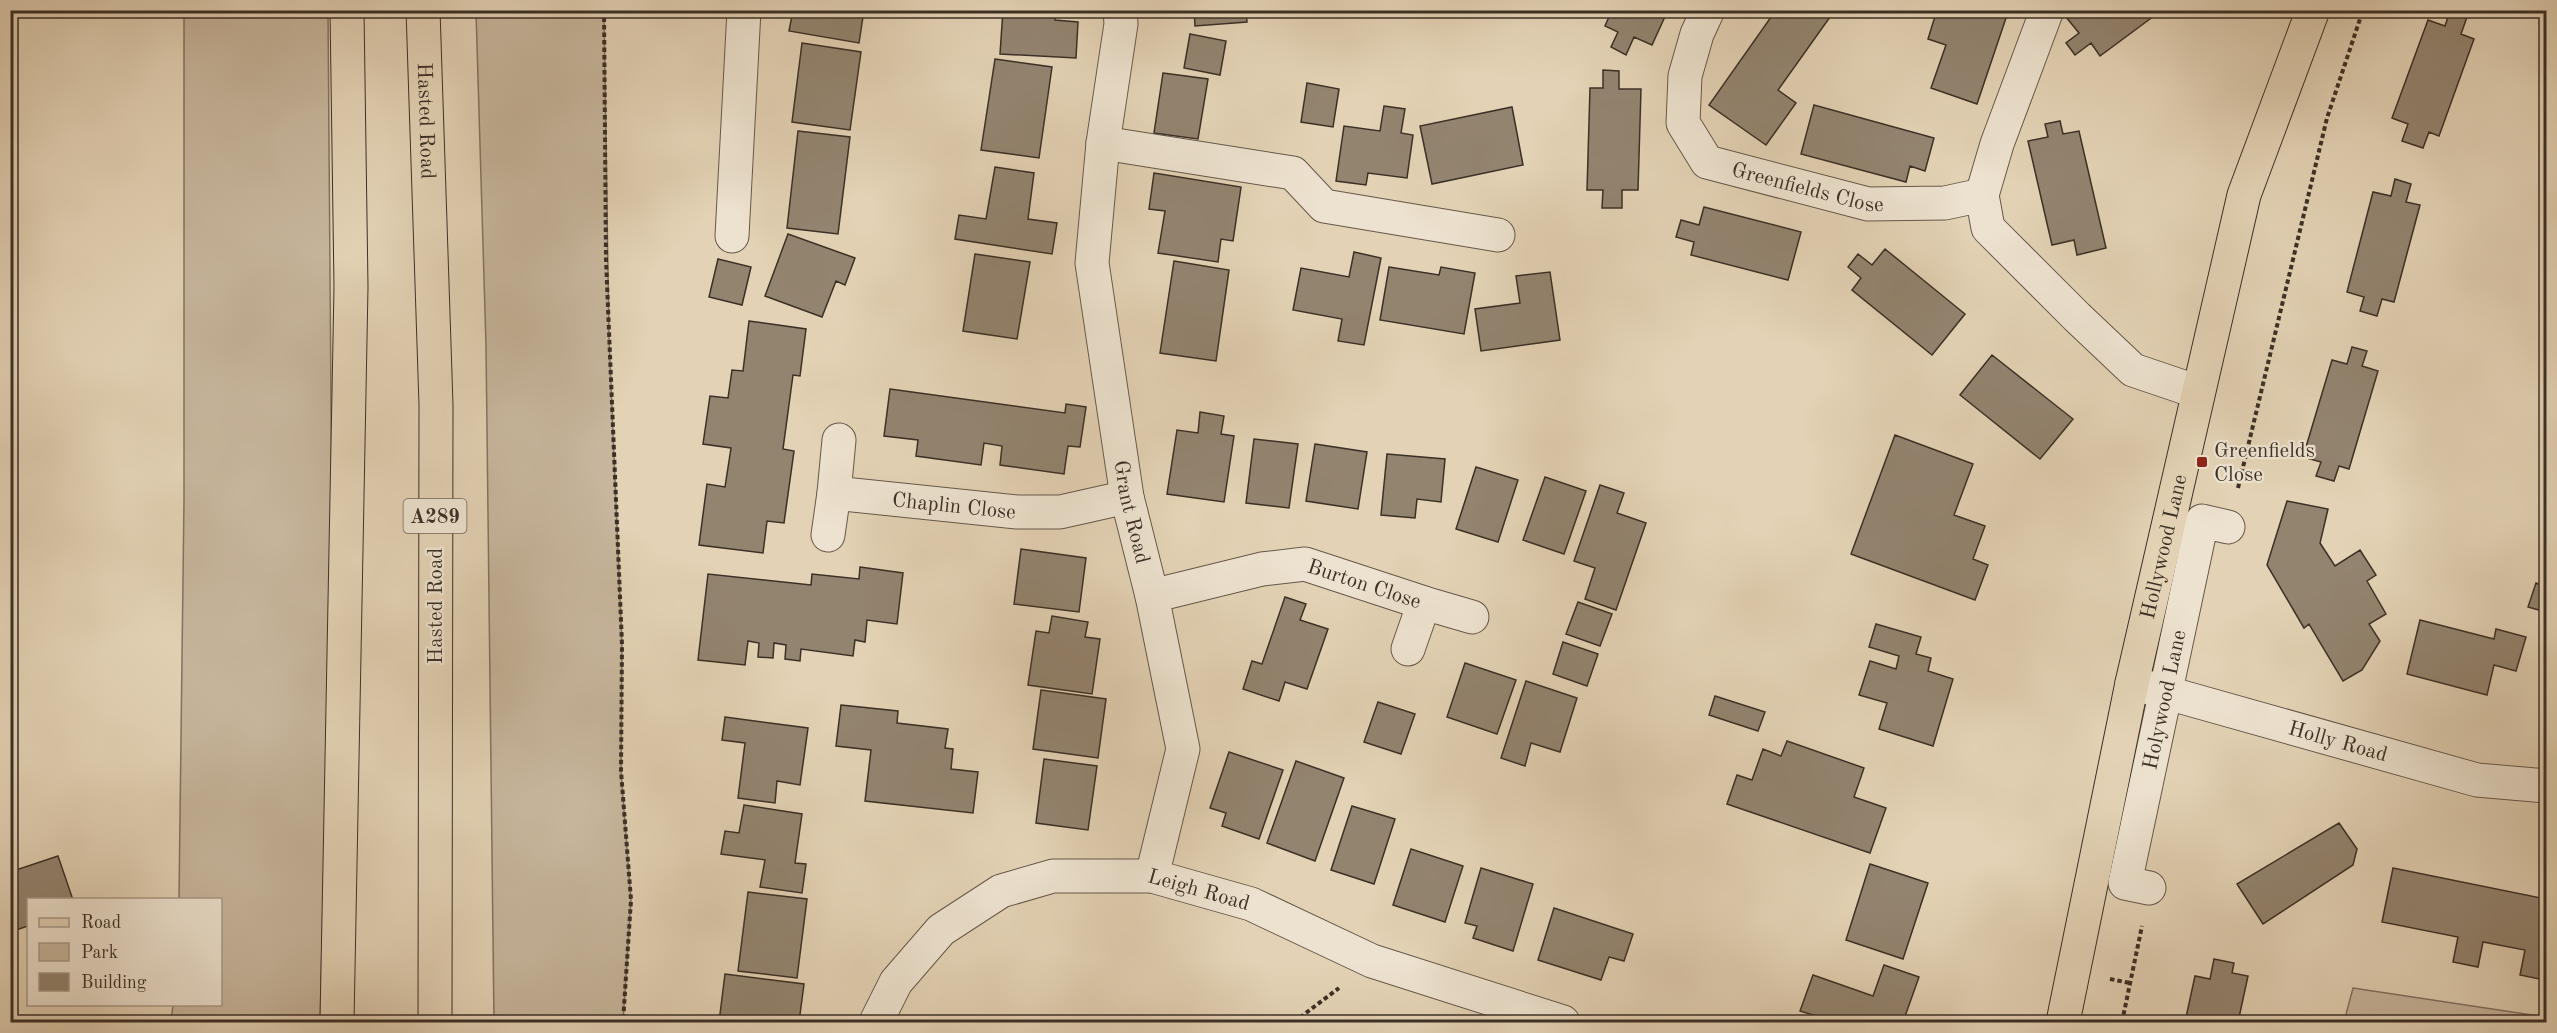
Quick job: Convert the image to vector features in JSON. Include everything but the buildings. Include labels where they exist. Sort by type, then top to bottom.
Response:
[{"type":"main road","points":[[337,1023],[351,287],[347,10]]},
{"type":"main road","name":"Hasted Road","points":[[423,10],[436,405],[435,1023]]},
{"type":"main road","name":"Hollywood Lane","points":[[2063,1023],[2132,682],[2244,195],[2313,10]]},
{"type":"street","points":[[732,236],[744,10]]},
{"type":"street","name":"Grant Road","points":[[1120,10],[1121,24],[1103,143],[1092,263],[1127,497],[1152,596],[1183,749],[1152,876]]},
{"type":"street","name":"Greenfields Close","points":[[1708,10],[1697,34],[1685,76],[1683,123],[1707,162],[1868,204],[1945,203],[1982,195]]},
{"type":"street","points":[[2047,10],[1997,144],[1982,195],[1988,228],[2133,370],[2198,392]]},
{"type":"street","points":[[1103,143],[1293,173],[1324,206],[1498,234]]},
{"type":"street","points":[[828,535],[839,440]]},
{"type":"street","name":"Chaplin Close","points":[[834,494],[1017,512],[1060,512],[1127,497]]},
{"type":"street","name":"Holywood Lane","points":[[2149,888],[2125,883],[2202,521],[2228,527]]},
{"type":"street","name":"Burton Close","points":[[1152,596],[1262,569],[1305,564],[1424,603],[1408,649]]},
{"type":"street","points":[[1424,603],[1472,617]]},
{"type":"street","name":"Holly Road","points":[[2132,682],[2477,780],[2547,786]]},
{"type":"street","name":"Leigh Road","points":[[876,1023],[896,982],[940,930],[1001,891],[1053,876],[1152,876],[1251,904],[1372,961],[1563,1023]]},
{"type":"path","points":[[604,10],[606,260],[622,645],[621,771],[631,900],[623,1023]]},
{"type":"path","points":[[1294,1023],[1372,961]]},
{"type":"green space","points":[[184,11],[328,11],[332,536],[320,1022],[171,1022],[173,1006],[222,1006],[222,898],[179,898],[184,499]]},
{"type":"green space","points":[[476,11],[604,11],[609,338],[622,645],[621,771],[631,900],[623,1022],[494,1022],[486,345]]},
{"type":"green space","points":[[2353,988],[2546,1017],[2546,1022],[2344,1022]]},
{"type":"place","name":"Greenfields Close","points":[[2202,462]]}]
